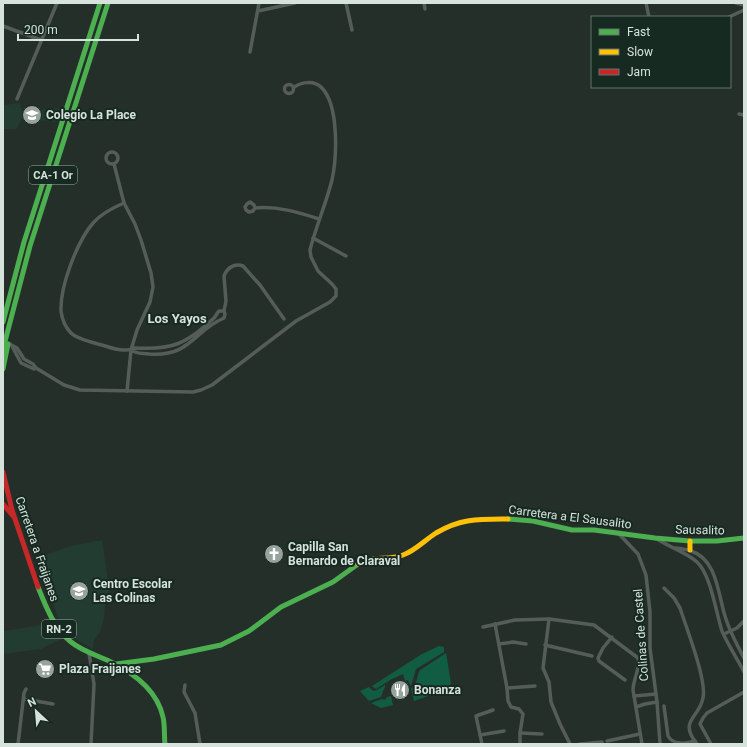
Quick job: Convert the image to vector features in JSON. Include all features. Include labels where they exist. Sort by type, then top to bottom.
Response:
[{"type":"main road","name":"CA-1 Or","points":[[3,322],[19,261],[100,3]]},
{"type":"main road","name":"CA-1 Or","points":[[3,349],[20,281],[108,3]]},
{"type":"main road","points":[[3,307],[14,270],[19,261]]},
{"type":"main road","points":[[3,369],[10,345],[20,296],[20,281]]},
{"type":"main road","name":"Carretera a Fraijanes","points":[[3,472],[13,516],[47,608],[53,620],[73,644],[88,654],[116,664],[138,679],[149,689],[160,708],[163,719],[165,744]]},
{"type":"main road","points":[[3,504],[13,516]]},
{"type":"main road","name":"Carretera a El Sausalito","points":[[116,664],[154,659],[221,645],[249,631],[281,607],[333,582],[360,562],[369,559],[389,559],[404,555],[436,533],[456,523],[474,519],[516,519],[533,521],[572,530],[594,530],[655,538]]},
{"type":"main road","name":"Sausalito","points":[[655,538],[690,541],[717,541],[744,538]]},
{"type":"main road","points":[[690,541],[688,547],[690,550]]},
{"type":"street","points":[[17,99],[57,3]]},
{"type":"street","points":[[250,52],[259,3]]},
{"type":"street","points":[[258,11],[295,3]]},
{"type":"street","points":[[346,3],[352,30]]},
{"type":"street","points":[[424,3],[425,9]]},
{"type":"street","points":[[646,3],[650,16]]},
{"type":"street","points":[[736,3],[744,5]]},
{"type":"street","points":[[731,16],[744,10]]},
{"type":"street","points":[[3,26],[41,40]]},
{"type":"street","points":[[10,345],[21,363],[34,369],[36,368],[64,385],[74,389],[193,392],[212,385],[296,320],[330,302],[336,296],[336,289],[318,271],[313,262],[310,250],[332,179],[335,151],[335,121],[329,97],[320,86],[308,82],[294,87]]},
{"type":"street","points":[[739,114],[744,115]]},
{"type":"street","points":[[114,164],[124,203],[135,224],[141,240],[151,273],[153,287],[150,302],[137,330],[131,350],[127,391]]},
{"type":"street","points":[[124,203],[112,208],[94,222],[81,242],[69,272],[63,292],[61,312],[72,335],[96,344],[131,350],[134,353],[168,354],[188,345],[217,320],[224,318],[226,301],[224,276],[231,267],[240,265],[243,266],[260,285],[284,319]]},
{"type":"street","points":[[255,208],[264,207],[285,209],[319,219]]},
{"type":"street","points":[[313,238],[346,256]]},
{"type":"street","points":[[131,350],[135,348],[165,348],[185,341],[215,317],[218,311],[224,311]]},
{"type":"street","name":"Colinas de Castel","points":[[618,533],[638,554],[646,575],[650,612],[650,648],[657,702],[660,744]]},
{"type":"street","name":"Carretera a El Sausalito","points":[[655,538],[671,548],[685,554],[698,563]]},
{"type":"street","points":[[671,548],[690,550],[705,559],[713,574],[725,618],[744,658]]},
{"type":"street","points":[[705,559],[698,563],[711,588],[724,634],[744,672]]},
{"type":"street","points":[[664,588],[674,598],[680,608],[701,677],[703,698],[689,724],[689,729],[696,742],[684,743],[673,742],[670,740],[668,736],[664,706]]},
{"type":"street","points":[[549,619],[543,668],[549,682],[551,702],[570,744]]},
{"type":"street","points":[[483,627],[515,620],[549,619],[594,625],[612,637],[638,658],[639,665],[632,690],[642,744]]},
{"type":"street","points":[[724,634],[737,628],[744,621]]},
{"type":"street","points":[[495,624],[509,704],[513,708],[521,710],[523,714],[520,744]]},
{"type":"street","points":[[727,640],[734,636],[737,628]]},
{"type":"street","points":[[612,637],[603,648],[598,658],[625,680]]},
{"type":"street","points":[[499,644],[513,642],[526,644]]},
{"type":"street","points":[[545,645],[592,656]]},
{"type":"street","points":[[88,654],[94,684],[91,744]]},
{"type":"street","points":[[185,685],[184,692],[195,713],[200,744]]},
{"type":"street","points":[[507,688],[536,686]]},
{"type":"street","points":[[18,744],[26,689]]},
{"type":"street","points":[[710,744],[700,724],[703,718],[707,713],[744,692]]},
{"type":"street","points":[[634,696],[656,694]]},
{"type":"street","points":[[24,699],[53,704]]},
{"type":"street","points":[[636,707],[657,702]]},
{"type":"street","points":[[482,744],[476,716],[493,710]]},
{"type":"street","points":[[696,713],[703,718]]},
{"type":"street","points":[[480,734],[504,731]]},
{"type":"street","points":[[520,733],[542,734]]},
{"type":"street","points":[[606,740],[640,734]]},
{"type":"street","points":[[580,744],[602,742],[602,744]]},
{"type":"shaded area","name":"Colegio La Place","points":[[20,103],[22,111],[64,108],[59,122],[22,119],[16,129],[3,129],[3,105]]},
{"type":"shaded area","name":"Centro Escolar Las Colinas","points":[[102,540],[110,595],[105,605],[104,618],[100,632],[94,640],[93,649],[67,634],[61,625],[36,558],[71,546]]},
{"type":"shaded area","points":[[49,624],[61,639],[41,649],[3,654],[3,631]]},
{"type":"green space","points":[[439,646],[444,647],[444,652],[416,669],[411,686],[408,680],[405,681],[403,674],[376,689],[372,686],[422,654]]},
{"type":"green space","points":[[446,653],[451,683],[450,687],[414,701],[411,688],[415,687],[419,671]]},
{"type":"green space","points":[[385,685],[381,697],[369,701],[360,691],[369,687],[373,691]]},
{"type":"green space","points":[[391,696],[393,705],[381,708],[371,703],[382,699],[385,700],[387,697]]},
{"type":"traffic: fast","points":[[3,322],[24,242],[100,3]]},
{"type":"traffic: fast","points":[[3,349],[30,246],[108,3]]},
{"type":"traffic: fast","points":[[3,369],[8,344]]},
{"type":"traffic: fast","points":[[508,519],[533,521],[572,530],[594,530],[690,541],[717,541],[744,538]]},
{"type":"traffic: fast","points":[[116,664],[154,659],[221,645],[249,631],[281,607],[333,582],[358,564]]},
{"type":"traffic: fast","points":[[38,587],[47,610],[55,624],[71,642],[84,650],[118,665],[135,676],[149,690],[160,707],[163,717],[165,744]]},
{"type":"traffic: slow","points":[[358,564],[363,561],[397,557],[407,553],[436,533],[454,524],[480,519],[508,519]]},
{"type":"traffic: slow","points":[[690,541],[690,550]]},
{"type":"traffic: jam","points":[[3,472],[12,510],[38,587]]},
{"type":"traffic: jam","points":[[3,504],[13,516]]},
{"type":"place","name":"Colegio La Place","points":[[32,115]]},
{"type":"place","name":"Capilla San Bernardo de Claraval","points":[[274,554]]},
{"type":"place","name":"Centro Escolar Las Colinas","points":[[79,591]]},
{"type":"place","name":"Plaza Fraijanes","points":[[45,669]]},
{"type":"place","name":"Bonanza","points":[[400,690]]},
{"type":"district","name":"Los Yayos","points":[[177,318]]}]
